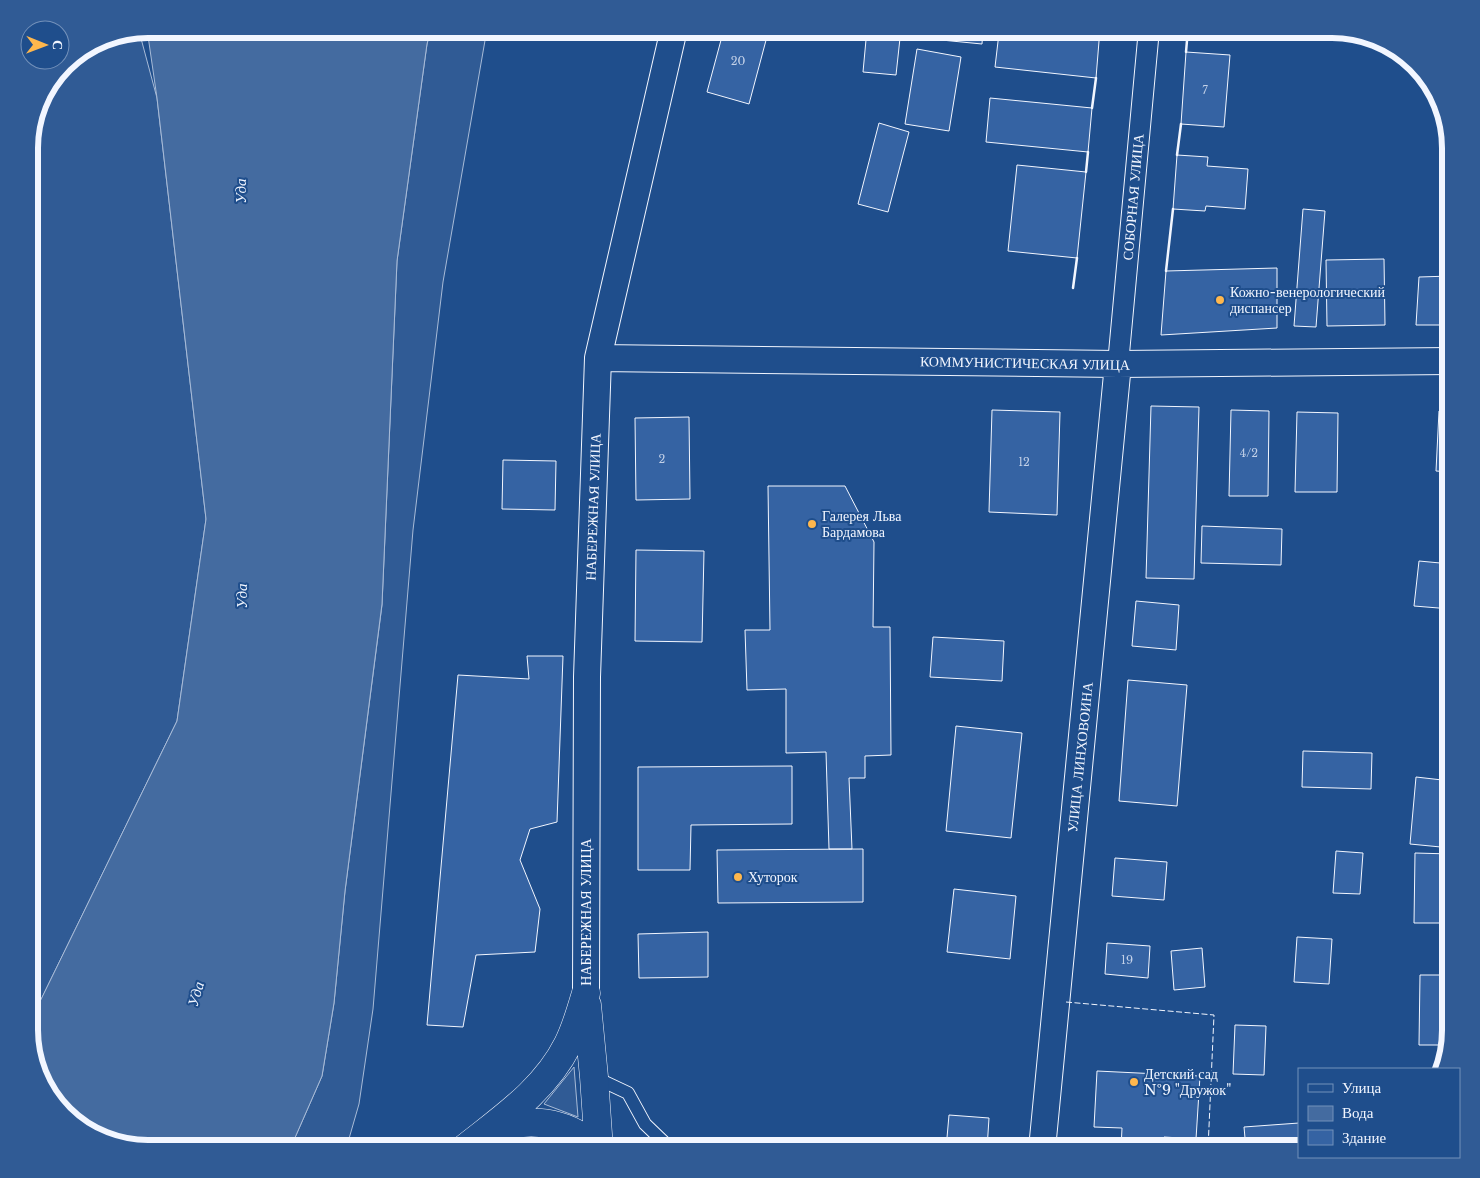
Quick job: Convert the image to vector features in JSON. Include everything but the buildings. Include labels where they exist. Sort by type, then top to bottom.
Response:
[{"type":"main road","points":[[586,993],[598,1140]]},
{"type":"main road","points":[[475,1140],[535,1091],[548,1076],[568,1044],[586,993]]},
{"type":"main road","points":[[487,1130],[505,1125],[549,1124],[568,1130],[586,1140]]},
{"type":"street","name":"НАБЕРЕЖНАЯ УЛИЦА","points":[[586,993],[587,677],[598,358],[672,38]]},
{"type":"street","name":"СОБОРНАЯ УЛИЦА","points":[[1118,364],[1147,38]]},
{"type":"street","name":"КОММУНИСТИЧЕСКАЯ УЛИЦА","points":[[598,358],[1118,364],[1442,361]]},
{"type":"street","name":"УЛИЦА ЛИНХОВОИНА","points":[[1043,1140],[1118,364]]},
{"type":"lane","points":[[594,1077],[628,1093],[645,1124],[662,1140]]},
{"type":"shaded area","points":[[133,38],[141,38],[157,98],[206,519],[177,721],[38,1006],[38,141],[41,119],[49,99],[60,81],[70,70],[93,52],[112,43]]},
{"type":"shaded area","points":[[429,38],[485,38],[443,282],[413,530],[373,1009],[359,1104],[349,1140],[294,1140],[322,1076],[334,1003],[345,891],[382,605],[397,261]]},
{"type":"shaded area","points":[[574,1067],[578,1117],[544,1104]]},
{"type":"water","name":"Уда","points":[[148,38],[429,38],[397,261],[382,604],[345,891],[334,1003],[322,1076],[294,1140],[133,1140],[112,1135],[87,1122],[75,1113],[60,1097],[43,1066],[38,1045],[38,1006],[177,721],[206,519]]},
{"type":"fence","points":[[1066,1002],[1214,1015],[1208,1140]]},
{"type":"wall","points":[[1186,52],[1187,38]]},
{"type":"wall","points":[[1092,108],[1096,78]]},
{"type":"wall","points":[[1177,155],[1181,124]]},
{"type":"wall","points":[[1086,172],[1088,152]]},
{"type":"wall","points":[[1166,271],[1173,209]]},
{"type":"wall","points":[[1073,288],[1077,258]]},
{"type":"place","name":"Кожно-венерологический диспансер","points":[[1220,300]]},
{"type":"place","name":"Галерея Льва Бардамова","points":[[812,524]]},
{"type":"place","name":"Хуторок","points":[[738,877]]},
{"type":"place","name":"Детский сад №9 \"Дружок\"","points":[[1134,1082]]}]
